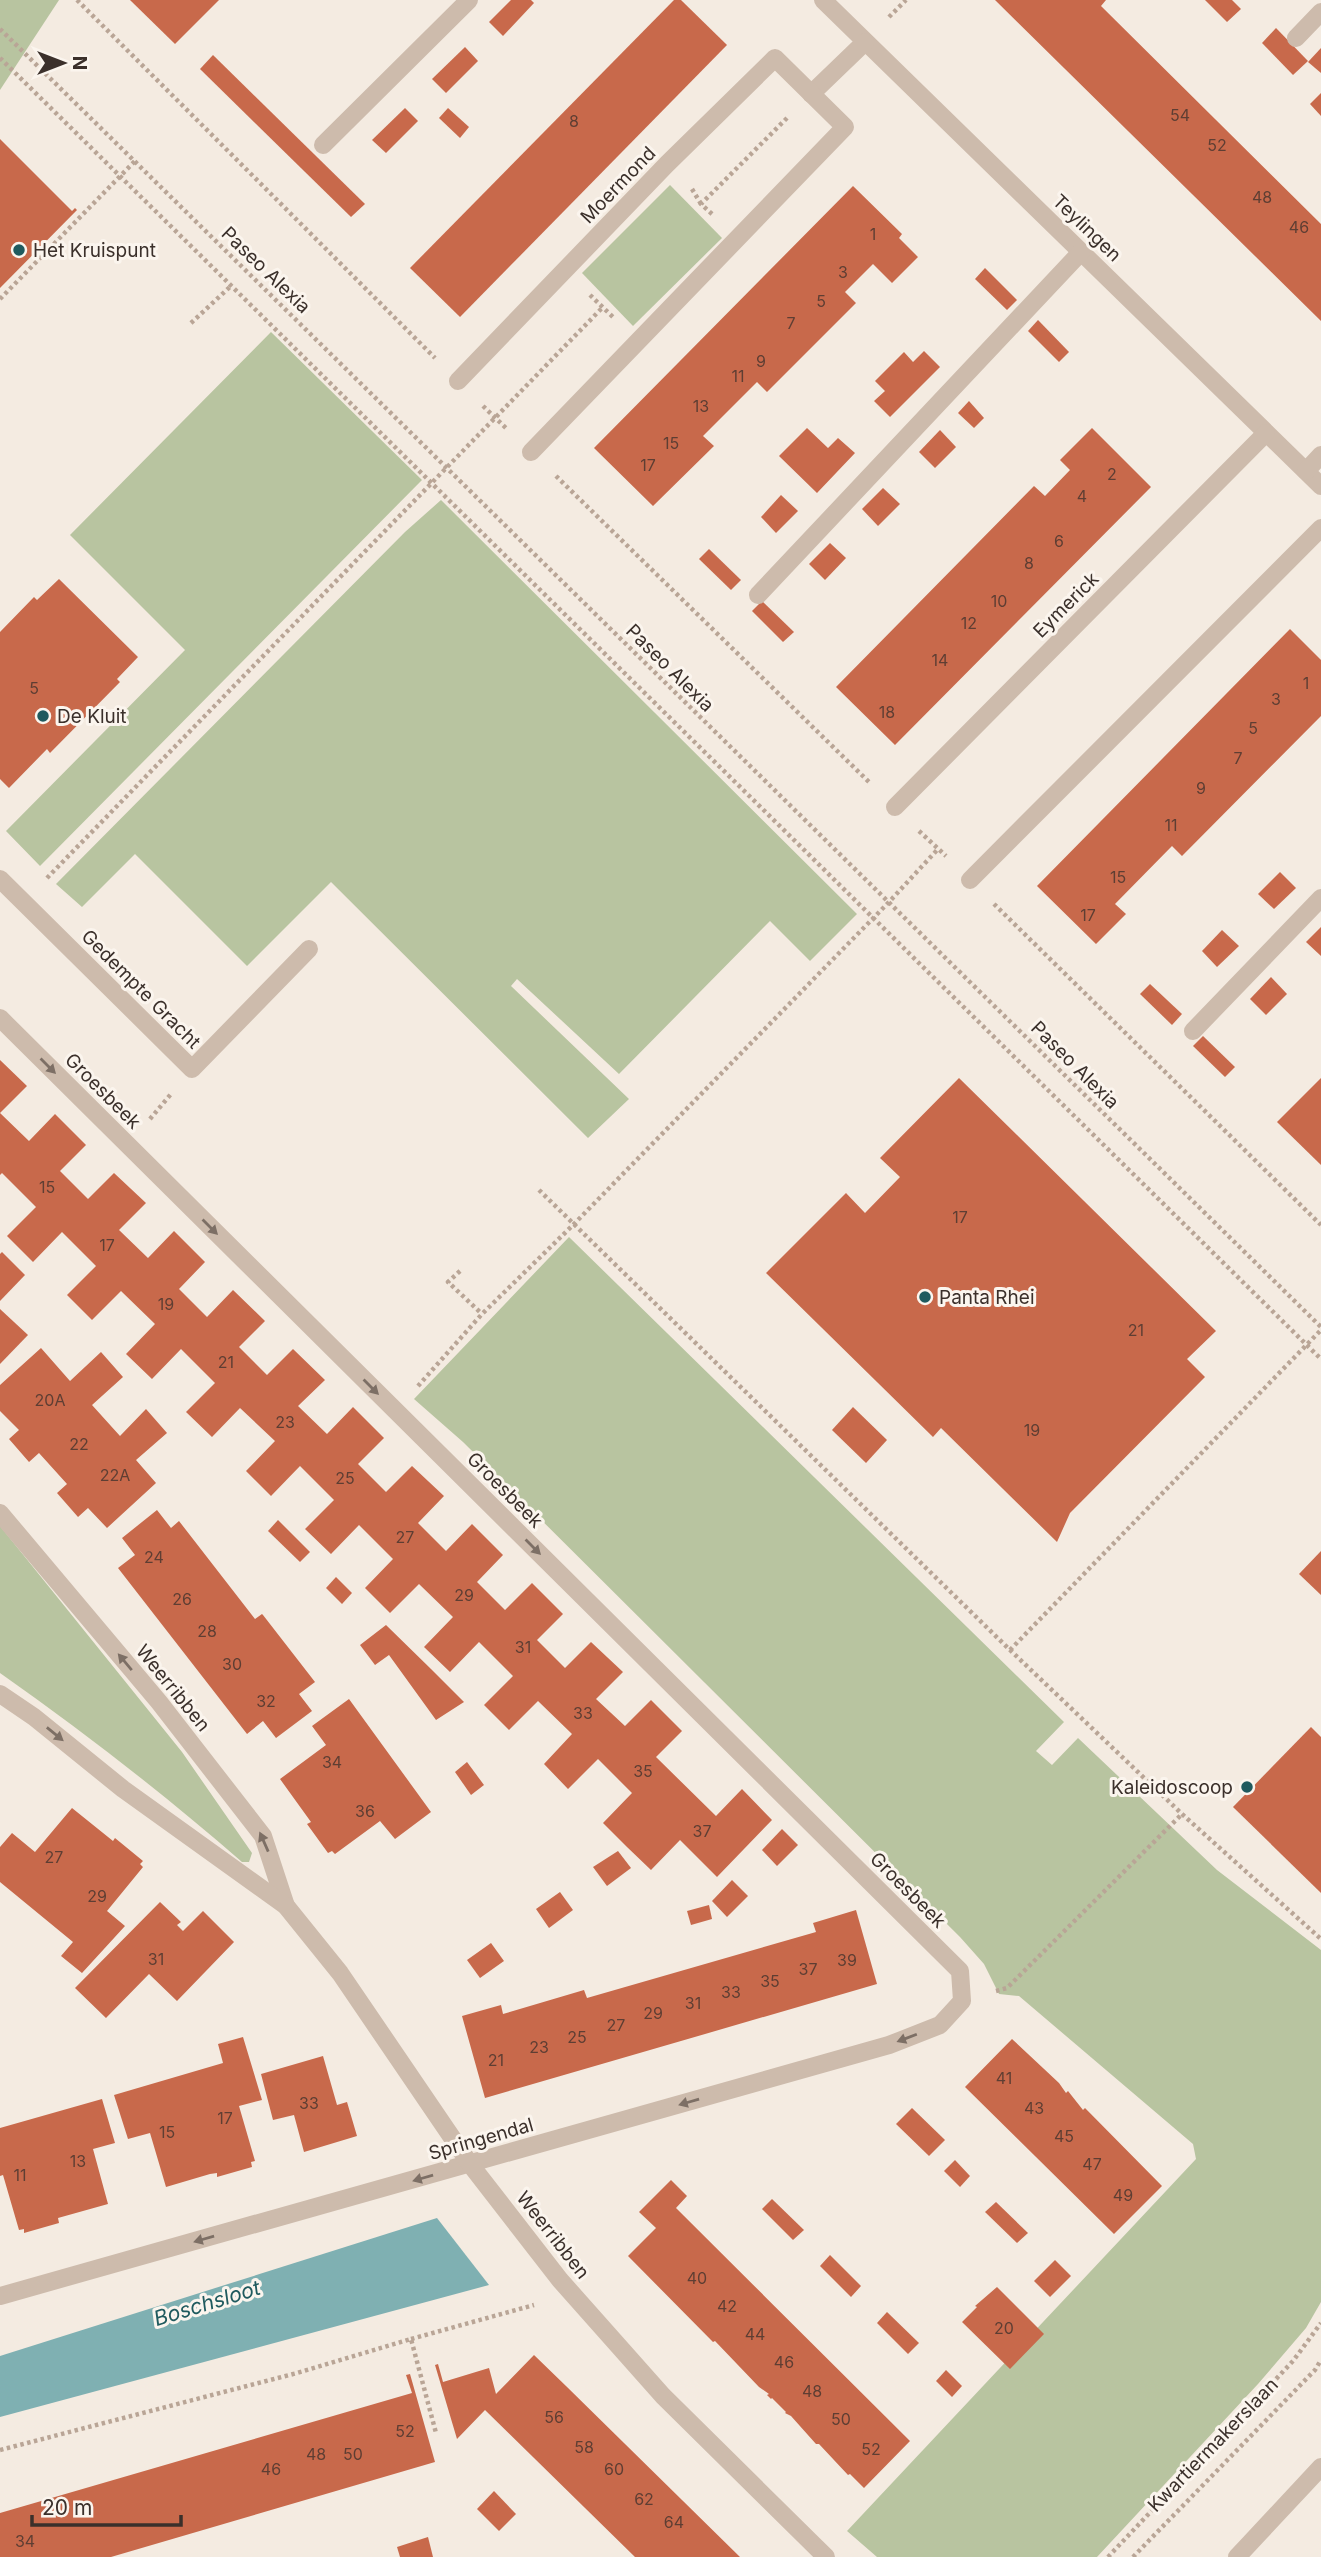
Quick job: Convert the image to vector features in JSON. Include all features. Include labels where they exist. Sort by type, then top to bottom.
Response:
[{"type":"street","points":[[323,145],[469,0]]},
{"type":"street","name":"Teylingen","points":[[823,0],[1321,486]]},
{"type":"street","points":[[1296,38],[1321,12]]},
{"type":"street","points":[[811,94],[866,42]]},
{"type":"street","name":"Moermond","points":[[458,381],[667,164],[775,58],[845,127],[531,452]]},
{"type":"street","points":[[758,594],[1081,252]]},
{"type":"street","name":"Eymerick","points":[[895,807],[1266,433]]},
{"type":"street","points":[[1306,471],[1321,455]]},
{"type":"street","points":[[970,880],[1321,527]]},
{"type":"street","name":"Gedempte Gracht","points":[[0,879],[192,1069],[309,949]]},
{"type":"street","points":[[1193,1031],[1321,898]]},
{"type":"street","name":"Groesbeek","points":[[0,1018],[960,1971],[962,2001]]},
{"type":"street","name":"Weerribben","points":[[0,1513],[159,1702],[263,1836],[286,1906]]},
{"type":"street","name":"Weerribben","points":[[0,1694],[34,1717],[122,1789],[286,1906],[340,1973],[470,2164],[560,2280],[663,2396],[826,2557]]},
{"type":"street","name":"Springendal","points":[[0,2297],[889,2045],[940,2025],[962,2001]]},
{"type":"street","points":[[1237,2557],[1320,2469]]},
{"type":"path","points":[[77,0],[494,417],[1321,1225]]},
{"type":"path","name":"Paseo Alexia","points":[[0,29],[1321,1328]]},
{"type":"path","points":[[0,58],[1321,1359]]},
{"type":"path","points":[[737,238],[701,204],[811,94]]},
{"type":"path","points":[[0,299],[135,162]]},
{"type":"path","points":[[564,271],[638,340]]},
{"type":"path","points":[[191,323],[232,285]]},
{"type":"path","points":[[24,902],[603,307]]},
{"type":"path","points":[[396,1411],[482,1314],[573,1225],[938,849]]},
{"type":"path","points":[[128,1145],[192,1069]]},
{"type":"path","points":[[538,1190],[1010,1650],[1182,1814],[1321,1939]]},
{"type":"path","points":[[460,1271],[448,1282],[482,1314]]},
{"type":"path","points":[[1010,1650],[1307,1346],[1321,1328]]},
{"type":"path","points":[[962,2001],[1007,1988],[1182,1814]]},
{"type":"path","points":[[0,2449],[297,2373],[534,2305],[560,2280]]},
{"type":"path","points":[[1108,2557],[1293,2361],[1321,2323]]},
{"type":"path","points":[[411,2339],[436,2433]]},
{"type":"path","name":"Kwartiermakerslaan","points":[[1133,2557],[1315,2370],[1321,2360]]},
{"type":"green space","points":[[0,0],[59,0],[0,90]]},
{"type":"green space","points":[[670,185],[722,238],[633,326],[582,273]]},
{"type":"green space","points":[[271,332],[422,480],[40,866],[6,831],[185,650],[70,535]]},
{"type":"green space","points":[[441,500],[857,914],[810,961],[770,921],[619,1074],[517,979],[511,986],[629,1099],[588,1138],[331,882],[247,966],[135,854],[82,907],[56,884],[405,532]]},
{"type":"green space","points":[[569,1237],[1064,1722],[1036,1751],[1052,1765],[1078,1738],[1217,1870],[1321,1950],[1321,2302],[1306,2328],[1258,2384],[1097,2557],[877,2557],[847,2531],[1196,2159],[1193,2144],[1019,1996],[999,1994],[984,1964],[960,1937],[463,1442],[414,1399]]},
{"type":"green space","points":[[0,1526],[182,1752],[252,1853],[249,1862],[242,1862],[124,1764],[0,1673]]},
{"type":"water","name":"Boschsloot","points":[[437,2218],[489,2285],[0,2417],[0,2356]]},
{"type":"building","points":[[130,0],[219,0],[175,44]]},
{"type":"building","points":[[511,0],[531,0],[534,3],[503,36],[489,22]]},
{"type":"building","points":[[674,0],[681,0],[727,45],[460,317],[410,268]]},
{"type":"building","points":[[995,0],[1106,0],[1101,6],[1321,224],[1321,321]]},
{"type":"building","points":[[1205,0],[1232,0],[1241,9],[1227,22]]},
{"type":"building","points":[[1276,28],[1308,61],[1293,75],[1262,43]]},
{"type":"building","points":[[465,47],[478,61],[446,93],[432,79]]},
{"type":"building","points":[[1321,48],[1321,73],[1308,62]]},
{"type":"building","points":[[213,55],[365,204],[351,217],[200,69]]},
{"type":"building","points":[[1321,93],[1321,116],[1310,104]]},
{"type":"building","points":[[405,108],[418,121],[386,153],[372,140]]},
{"type":"building","points":[[448,108],[469,127],[460,138],[439,118]]},
{"type":"building","name":"Het Kruispunt","points":[[0,139],[72,211],[75,208],[77,210],[0,288]]},
{"type":"building","points":[[853,186],[902,234],[899,238],[918,257],[892,283],[873,264],[845,292],[856,303],[767,392],[757,382],[703,436],[714,446],[653,506],[594,448]]},
{"type":"building","points":[[985,268],[1017,300],[1007,310],[975,279]]},
{"type":"building","points":[[1038,320],[1069,352],[1059,362],[1028,331]]},
{"type":"building","points":[[924,351],[940,367],[890,417],[874,401],[885,391],[875,381],[904,352],[913,362]]},
{"type":"building","points":[[969,401],[984,418],[974,428],[958,413]]},
{"type":"building","points":[[807,428],[828,448],[838,438],[855,453],[817,493],[779,456]]},
{"type":"building","points":[[1092,428],[1151,487],[895,745],[836,687],[1034,486],[1045,496],[1070,470],[1060,460]]},
{"type":"building","points":[[940,430],[956,447],[935,468],[919,452]]},
{"type":"building","points":[[883,488],[900,504],[878,526],[862,509]]},
{"type":"building","points":[[781,495],[798,511],[776,533],[761,517]]},
{"type":"building","points":[[830,543],[846,558],[825,580],[809,564]]},
{"type":"building","points":[[709,549],[741,580],[731,590],[699,559]]},
{"type":"building","name":"De Kluit","points":[[59,579],[138,657],[117,679],[120,682],[50,753],[47,749],[9,788],[0,779],[0,632],[34,597],[37,600]]},
{"type":"building","points":[[762,601],[794,632],[783,642],[752,611]]},
{"type":"building","points":[[1290,629],[1321,660],[1321,716],[1182,856],[1172,846],[1115,904],[1126,914],[1096,944],[1037,886]]},
{"type":"building","points":[[1280,872],[1296,888],[1274,909],[1258,894]]},
{"type":"building","points":[[1321,927],[1321,956],[1306,942]]},
{"type":"building","points":[[1222,930],[1239,946],[1217,967],[1202,951]]},
{"type":"building","points":[[1271,977],[1287,994],[1266,1015],[1250,999]]},
{"type":"building","points":[[1150,984],[1182,1014],[1172,1025],[1140,994]]},
{"type":"building","points":[[1203,1036],[1235,1067],[1225,1077],[1193,1046]]},
{"type":"building","points":[[0,1060],[27,1086],[0,1113]]},
{"type":"building","points":[[959,1078],[1216,1331],[1187,1359],[1205,1377],[1070,1513],[1057,1542],[941,1428],[933,1437],[766,1273],[846,1193],[865,1213],[900,1177],[880,1158]]},
{"type":"building","points":[[1321,1078],[1321,1165],[1277,1122]]},
{"type":"building","points":[[0,1113],[29,1141],[55,1114],[86,1145],[60,1171],[88,1199],[114,1173],[146,1203],[119,1230],[148,1258],[174,1231],[205,1262],[179,1289],[207,1317],[233,1290],[265,1321],[239,1347],[267,1375],[293,1349],[325,1380],[298,1406],[327,1434],[353,1407],[384,1438],[358,1464],[386,1492],[412,1466],[444,1496],[418,1523],[446,1551],[472,1524],[503,1555],[477,1582],[505,1610],[532,1583],[563,1614],[537,1640],[565,1668],[591,1642],[623,1672],[596,1699],[625,1726],[651,1700],[682,1731],[656,1757],[716,1816],[742,1789],[772,1820],[717,1877],[680,1840],[651,1870],[627,1847],[603,1823],[632,1793],[598,1759],[568,1789],[544,1764],[572,1734],[538,1701],[509,1730],[484,1705],[513,1676],[479,1642],[450,1672],[424,1647],[453,1617],[419,1584],[390,1613],[365,1588],[393,1559],[359,1525],[331,1554],[305,1529],[334,1500],[300,1466],[271,1496],[246,1471],[275,1441],[240,1408],[212,1437],[186,1412],[215,1383],[181,1349],[152,1379],[126,1354],[155,1324],[121,1291],[92,1320],[67,1295],[96,1266],[62,1232],[33,1262],[7,1236],[36,1207],[2,1173],[0,1175]]},
{"type":"building","points":[[2,1252],[25,1275],[0,1301],[0,1254]]},
{"type":"building","points":[[0,1309],[28,1335],[0,1364]]},
{"type":"building","points":[[41,1348],[70,1381],[101,1352],[123,1377],[92,1405],[120,1436],[146,1409],[167,1433],[136,1460],[156,1483],[107,1528],[88,1508],[78,1517],[57,1493],[67,1484],[39,1453],[29,1462],[9,1439],[19,1430],[0,1411],[0,1385]]},
{"type":"building","points":[[853,1407],[887,1440],[866,1463],[832,1430]]},
{"type":"building","points":[[157,1510],[171,1528],[179,1521],[255,1619],[263,1615],[315,1682],[299,1694],[312,1711],[276,1738],[263,1721],[247,1734],[118,1568],[135,1555],[122,1538]]},
{"type":"building","points":[[278,1520],[310,1552],[300,1562],[268,1531]]},
{"type":"building","points":[[1321,1551],[1321,1595],[1299,1574]]},
{"type":"building","points":[[336,1577],[352,1593],[342,1604],[326,1588]]},
{"type":"building","points":[[386,1625],[464,1702],[436,1720],[389,1655],[375,1665],[360,1645]]},
{"type":"building","points":[[349,1699],[431,1812],[395,1839],[380,1821],[335,1854],[332,1851],[328,1853],[307,1824],[311,1822],[280,1779],[326,1745],[312,1726]]},
{"type":"building","points":[[1311,1727],[1321,1737],[1321,1893],[1233,1807]]},
{"type":"building","points":[[467,1762],[484,1785],[471,1795],[455,1772]]},
{"type":"building","points":[[72,1808],[143,1861],[140,1864],[143,1867],[107,1911],[125,1926],[82,1973],[61,1956],[73,1942],[0,1882],[0,1847],[12,1833],[35,1852]]},
{"type":"building","points":[[782,1829],[798,1845],[777,1866],[762,1850]]},
{"type":"building","points":[[618,1851],[631,1868],[607,1886],[593,1867]]},
{"type":"building","points":[[732,1880],[748,1896],[727,1917],[712,1901]]},
{"type":"building","points":[[560,1892],[573,1910],[549,1928],[536,1909]]},
{"type":"building","points":[[160,1902],[181,1922],[177,1925],[183,1931],[203,1911],[234,1942],[177,2001],[149,1974],[106,2018],[75,1988]]},
{"type":"building","points":[[709,1905],[712,1919],[691,1925],[687,1911]]},
{"type":"building","points":[[856,1910],[877,1984],[485,2098],[462,2016],[501,2005],[503,2014],[584,1990],[587,1998],[816,1932],[813,1923]]},
{"type":"building","points":[[491,1943],[504,1961],[480,1978],[467,1960]]},
{"type":"building","points":[[243,2037],[262,2100],[239,2106],[255,2161],[251,2162],[252,2167],[217,2177],[217,2173],[210,2174],[166,2187],[150,2133],[128,2139],[114,2095],[223,2063],[218,2044]]},
{"type":"building","points":[[1012,2039],[1162,2186],[1114,2234],[965,2087]]},
{"type":"building","points":[[323,2056],[337,2105],[347,2102],[357,2136],[304,2152],[294,2115],[273,2120],[261,2074]]},
{"type":"building","points":[[102,2099],[115,2143],[93,2149],[108,2204],[58,2218],[59,2223],[24,2233],[24,2229],[19,2230],[3,2175],[0,2176],[0,2128]]},
{"type":"building","points":[[912,2108],[945,2140],[929,2156],[896,2124]]},
{"type":"building","points":[[955,2160],[970,2176],[960,2187],[944,2171]]},
{"type":"building","points":[[671,2180],[687,2196],[676,2208],[910,2441],[864,2488],[816,2444],[791,2416],[767,2395],[769,2394],[628,2256],[656,2228],[639,2212]]},
{"type":"building","points":[[772,2199],[804,2230],[793,2240],[762,2209]]},
{"type":"building","points":[[996,2202],[1028,2233],[1017,2243],[985,2212]]},
{"type":"building","points":[[830,2255],[861,2286],[851,2297],[820,2266]]},
{"type":"building","points":[[1055,2260],[1071,2276],[1050,2297],[1034,2281]]},
{"type":"building","points":[[997,2287],[1044,2334],[1010,2369],[962,2322],[977,2307],[975,2306]]},
{"type":"building","points":[[887,2312],[919,2343],[908,2354],[877,2323]]},
{"type":"building","points":[[534,2355],[740,2557],[635,2557],[485,2410],[457,2439],[435,2365],[438,2364],[443,2382],[489,2368],[496,2394]]},
{"type":"building","points":[[946,2370],[962,2386],[952,2397],[936,2381]]},
{"type":"building","points":[[410,2374],[435,2462],[111,2557],[0,2557],[0,2513],[412,2393],[406,2375]]},
{"type":"building","points":[[494,2491],[516,2514],[499,2531],[477,2509]]},
{"type":"building","points":[[428,2537],[433,2557],[400,2557],[397,2547]]},
{"type":"place","name":"Het Kruispunt","points":[[19,250]]},
{"type":"place","name":"De Kluit","points":[[43,716]]},
{"type":"place","name":"Panta Rhei","points":[[925,1297]]},
{"type":"place","name":"Kaleidoscoop","points":[[1247,1787]]}]
